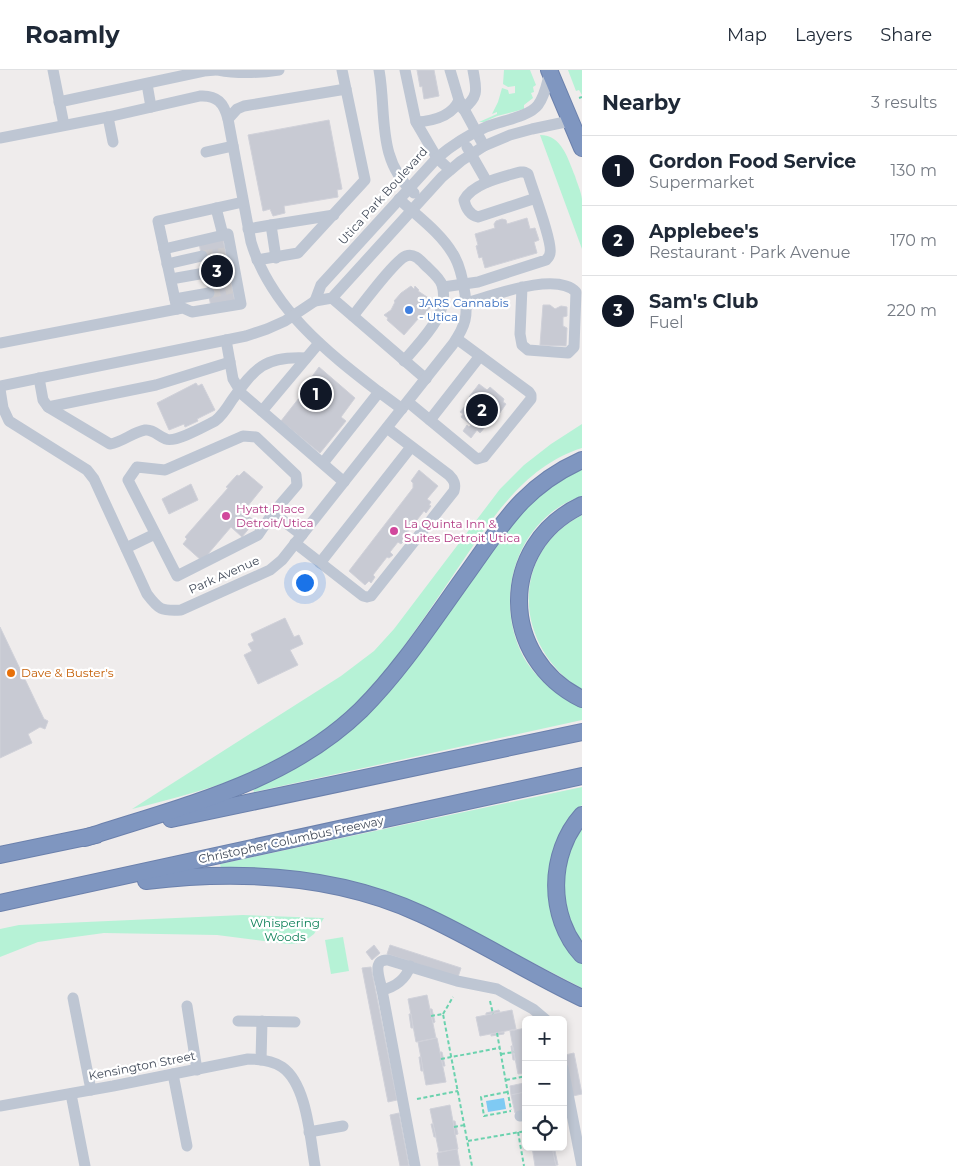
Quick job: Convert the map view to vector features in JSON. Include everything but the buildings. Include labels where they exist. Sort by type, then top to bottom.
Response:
[{"type":"highway","points":[[549,71],[576,120],[582,148]]},
{"type":"highway","points":[[85,838],[226,792],[250,782],[287,765],[333,733],[360,710],[394,673],[505,520],[529,494],[552,475],[582,460]]},
{"type":"highway","points":[[582,505],[567,512],[553,522],[532,548],[518,594],[521,622],[532,650],[548,674],[568,691],[582,699]]},
{"type":"highway","points":[[0,855],[582,732]]},
{"type":"highway","name":"Christopher Columbus Freeway","points":[[0,903],[582,776]]},
{"type":"highway","points":[[582,815],[570,831],[564,844],[557,870],[556,885],[557,900],[564,926],[582,955]]},
{"type":"highway","points":[[50,892],[181,877],[237,876],[273,877],[341,888],[380,898],[419,913],[582,998]]},
{"type":"street","points":[[53,70],[64,125]]},
{"type":"street","points":[[59,102],[204,71],[263,72],[279,70]]},
{"type":"street","points":[[256,260],[298,254],[365,180],[342,70]]},
{"type":"street","points":[[379,70],[383,121],[387,144],[397,171],[409,188],[422,199]]},
{"type":"street","points":[[405,70],[415,118],[437,158],[450,170]]},
{"type":"street","points":[[412,70],[420,107],[415,118]]},
{"type":"street","points":[[450,70],[461,104],[484,146]]},
{"type":"street","points":[[415,118],[429,121],[442,117],[456,106],[474,99],[476,91],[472,70]]},
{"type":"street","name":"Utica Park Boulevard","points":[[315,302],[321,285],[437,158],[476,132],[498,122],[531,112],[538,106],[543,96],[549,71]]},
{"type":"street","points":[[147,84],[151,107]]},
{"type":"street","points":[[228,119],[237,109],[244,106],[346,89]]},
{"type":"street","points":[[0,138],[108,117],[200,96],[217,98],[222,103],[228,119],[248,229],[256,260],[271,287],[319,343],[380,392],[430,420],[477,459],[481,459],[531,399],[531,395],[457,339]]},
{"type":"street","points":[[108,117],[113,142]]},
{"type":"street","points":[[0,387],[226,340],[267,329],[294,316],[315,302],[332,298],[411,210],[450,170],[471,153],[510,135],[576,120]]},
{"type":"street","points":[[463,139],[487,182]]},
{"type":"street","points":[[206,152],[233,146]]},
{"type":"street","points":[[443,287],[478,282],[546,260],[550,254],[550,244],[536,198],[528,174],[524,172],[487,182],[466,195],[464,200],[471,215],[478,217],[536,198]]},
{"type":"street","name":"Park Avenue","points":[[0,387],[3,408],[9,421],[87,470],[94,479],[147,594],[155,605],[165,611],[181,610],[270,570],[282,560],[299,539],[405,406],[465,326],[467,318],[463,285],[460,271],[452,253],[437,234],[399,199]]},
{"type":"street","points":[[176,304],[158,221],[243,202]]},
{"type":"street","points":[[216,208],[223,235]]},
{"type":"street","points":[[248,229],[334,215]]},
{"type":"street","points":[[270,225],[276,258]]},
{"type":"street","points":[[164,249],[228,234],[228,252],[235,287],[241,304],[192,312],[176,304]]},
{"type":"street","points":[[353,316],[404,256],[411,255],[418,258],[435,275],[443,287],[443,297],[441,311],[435,323],[404,361]]},
{"type":"street","points":[[167,264],[202,256]]},
{"type":"street","points":[[171,280],[205,273]]},
{"type":"street","points":[[466,303],[522,288],[538,284],[562,284],[571,287],[576,292],[574,347],[568,353],[528,350],[522,345],[520,334],[522,288]]},
{"type":"street","points":[[0,342],[176,304],[209,293]]},
{"type":"street","points":[[332,298],[426,379]]},
{"type":"street","points":[[226,340],[233,378],[242,394],[344,482]]},
{"type":"street","points":[[262,411],[319,343]]},
{"type":"street","points":[[430,420],[480,356]]},
{"type":"street","points":[[38,378],[43,400],[48,408],[110,444],[119,442],[142,430],[150,429],[167,440],[175,440],[216,420],[256,370],[268,362],[285,357],[306,358]]},
{"type":"street","points":[[48,408],[156,385],[230,362]]},
{"type":"street","points":[[322,463],[380,392]]},
{"type":"street","points":[[273,513],[320,563],[363,596],[371,596],[454,491],[455,486],[454,480],[387,428]]},
{"type":"street","points":[[243,436],[256,438],[296,475],[297,485],[273,513],[258,535],[177,576],[128,480],[137,467],[165,470],[243,436]]},
{"type":"street","points":[[320,563],[411,447]]},
{"type":"street","points":[[126,548],[156,534]]},
{"type":"street","points":[[415,1166],[377,967],[379,962],[383,959],[388,960],[457,981],[497,989],[533,1009],[541,1016]]},
{"type":"street","points":[[382,990],[403,979],[407,975],[410,966]]},
{"type":"street","points":[[73,998],[91,1090]]},
{"type":"street","points":[[187,1006],[197,1070]]},
{"type":"street","points":[[238,1021],[295,1022]]},
{"type":"street","points":[[261,1060],[262,1021]]},
{"type":"street","name":"Kensington Street","points":[[0,1106],[248,1059],[261,1060],[281,1066],[287,1071],[301,1095],[309,1132]]},
{"type":"street","points":[[173,1074],[187,1146]]},
{"type":"street","points":[[71,1094],[85,1166]]},
{"type":"street","points":[[567,1107],[582,1166]]},
{"type":"street","points":[[315,1166],[309,1132],[343,1126]]},
{"type":"path","points":[[453,997],[443,1014],[472,1166]]},
{"type":"path","points":[[490,1002],[493,1014]]},
{"type":"path","points":[[431,1016],[443,1014]]},
{"type":"path","points":[[497,1033],[508,1092],[518,1114],[484,1116],[481,1097],[508,1092]]},
{"type":"path","points":[[441,1059],[500,1048]]},
{"type":"path","points":[[501,1054],[514,1052]]},
{"type":"path","points":[[506,1080],[522,1077]]},
{"type":"path","points":[[417,1099],[458,1091]]},
{"type":"path","points":[[454,1127],[464,1125]]},
{"type":"path","points":[[518,1132],[524,1166]]},
{"type":"path","points":[[468,1142],[522,1132]]},
{"type":"green space","points":[[504,70],[530,70],[536,85],[533,87],[534,92],[531,93],[533,98],[524,105],[524,109],[479,122],[497,114],[497,112],[492,114],[502,88],[508,90],[509,94],[515,93],[515,86],[508,87],[503,84]]},
{"type":"green space","points":[[568,70],[582,70],[582,95],[579,90],[576,91]]},
{"type":"green space","points":[[540,135],[548,136],[559,143],[567,156],[575,176],[582,199],[582,249]]},
{"type":"green space","points":[[582,424],[582,448],[561,456],[543,468],[510,497],[483,532],[394,660],[340,719],[317,737],[292,752],[242,776],[215,786],[132,809],[341,676],[374,651],[394,629],[500,489],[524,465],[551,444]]},
{"type":"green space","points":[[582,469],[582,496],[559,507],[541,522],[526,541],[516,563],[511,587],[510,611],[515,635],[529,666],[549,687],[565,698],[582,706],[582,720],[254,792],[253,789],[289,772],[320,752],[522,513],[550,488]]},
{"type":"green space","points":[[582,515],[582,690],[559,672],[543,650],[533,626],[529,601],[532,576],[541,552],[558,532]]},
{"type":"green space","points":[[582,787],[582,805],[574,814],[554,853],[571,952],[582,964],[582,988],[463,927],[278,870],[221,868],[220,864]]},
{"type":"green space","points":[[582,826],[582,944],[569,915],[565,900],[564,884],[568,854]]},
{"type":"green space","name":"Whispering Woods","points":[[243,915],[324,918],[314,934],[302,943],[288,944],[217,935],[104,933],[38,942],[0,957],[0,929],[19,925]]},
{"type":"green space","points":[[343,937],[349,971],[331,974],[325,940]]},
{"type":"water","points":[[504,1098],[506,1109],[488,1112],[486,1101]]},
{"type":"tunnel","points":[[202,256],[225,253]]},
{"type":"tunnel","points":[[205,273],[229,269]]},
{"type":"tunnel","points":[[209,293],[232,288]]},
{"type":"place","name":"Sam's Club","points":[[217,271]]},
{"type":"place","name":"JARS Cannabis - Utica","points":[[409,310]]},
{"type":"place","name":"Gordon Food Service","points":[[316,394]]},
{"type":"place","name":"Applebee's","points":[[482,410]]},
{"type":"place","name":"Hyatt Place Detroit/Utica","points":[[226,516]]},
{"type":"place","name":"La Quinta Inn & Suites Detroit Utica","points":[[394,531]]},
{"type":"place","name":"Dave & Buster's","points":[[11,673]]}]
